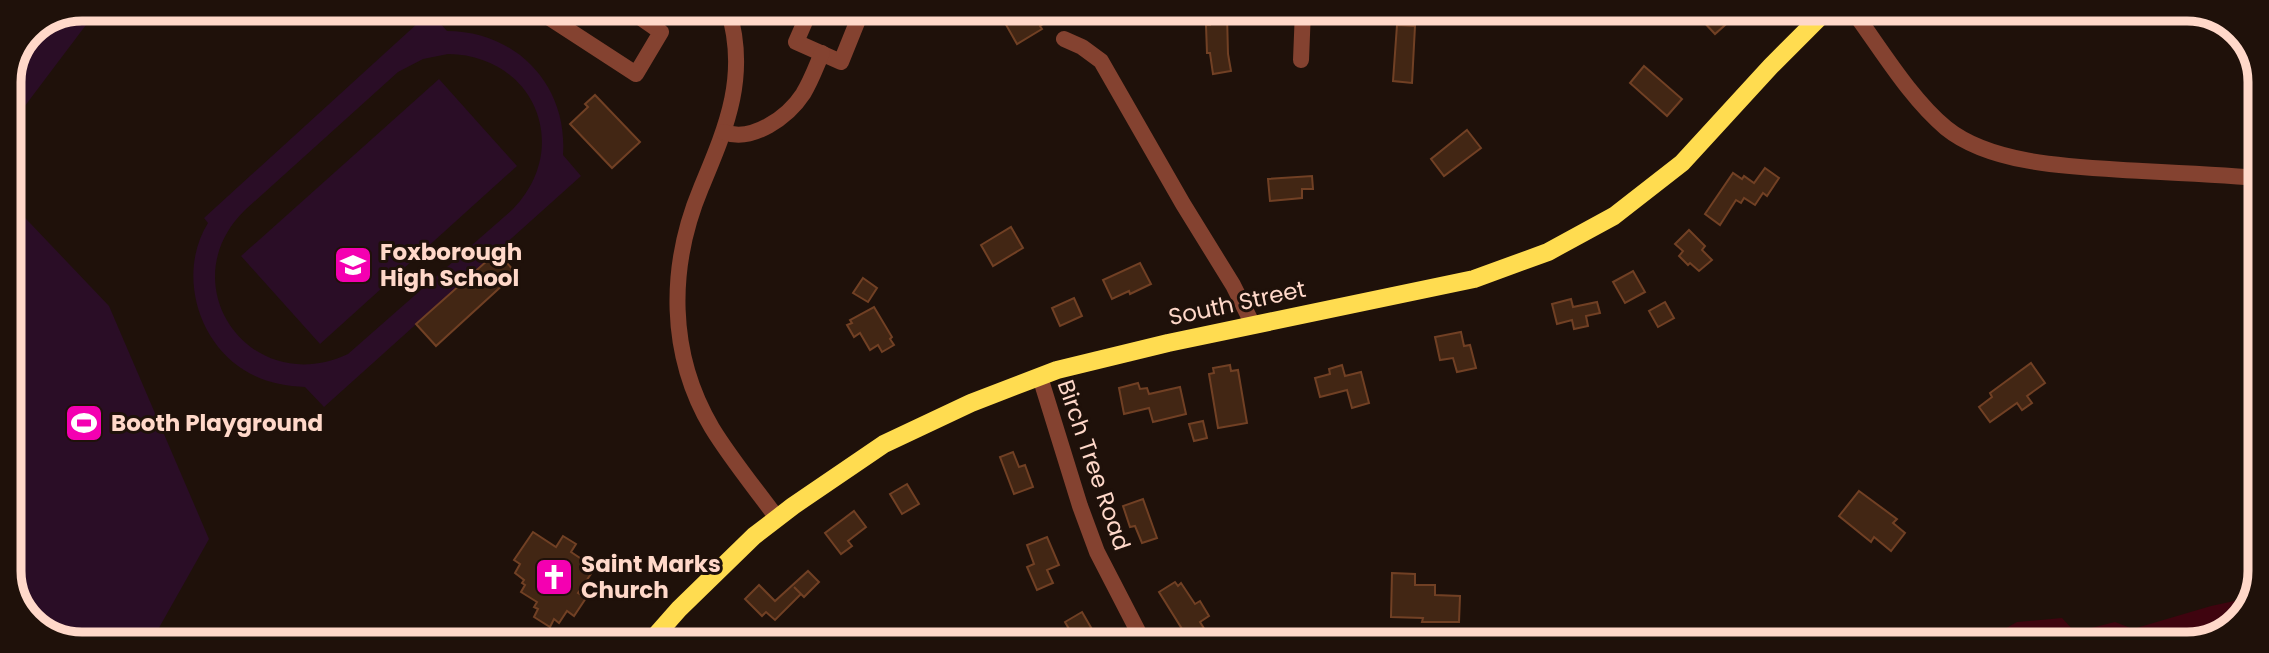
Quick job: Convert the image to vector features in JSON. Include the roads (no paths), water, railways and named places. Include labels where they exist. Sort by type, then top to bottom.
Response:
[{"type":"main road","name":"South Street","points":[[658,632],[754,537],[777,518],[884,444],[971,403],[1057,370],[1168,342],[1474,279],[1548,252],[1614,216],[1682,163],[1817,21]]},
{"type":"street","points":[[554,21],[636,74],[662,32],[646,21]]},
{"type":"street","points":[[731,21],[733,31]]},
{"type":"street","points":[[733,21],[737,77],[733,102],[700,191],[681,258],[677,302],[681,346],[687,373],[708,420],[734,461],[777,518]]},
{"type":"street","points":[[805,21],[796,42],[841,62],[858,21]]},
{"type":"street","points":[[1301,60],[1303,21]]},
{"type":"street","points":[[1860,21],[1921,103],[1947,129],[1985,148],[2006,156],[2049,164],[2248,177]]},
{"type":"street","points":[[1064,39],[1082,47],[1101,61],[1233,285],[1253,325]]},
{"type":"street","points":[[724,132],[742,136],[762,128],[786,113],[802,96],[821,53]]},
{"type":"street","name":"Birch Tree Road","points":[[1040,377],[1097,552],[1138,632]]},
{"type":"place","name":"Foxborough High School","points":[[353,265]]},
{"type":"place","name":"Booth Playground","points":[[84,423]]},
{"type":"place","name":"Saint Marks Church","points":[[554,577]]}]
